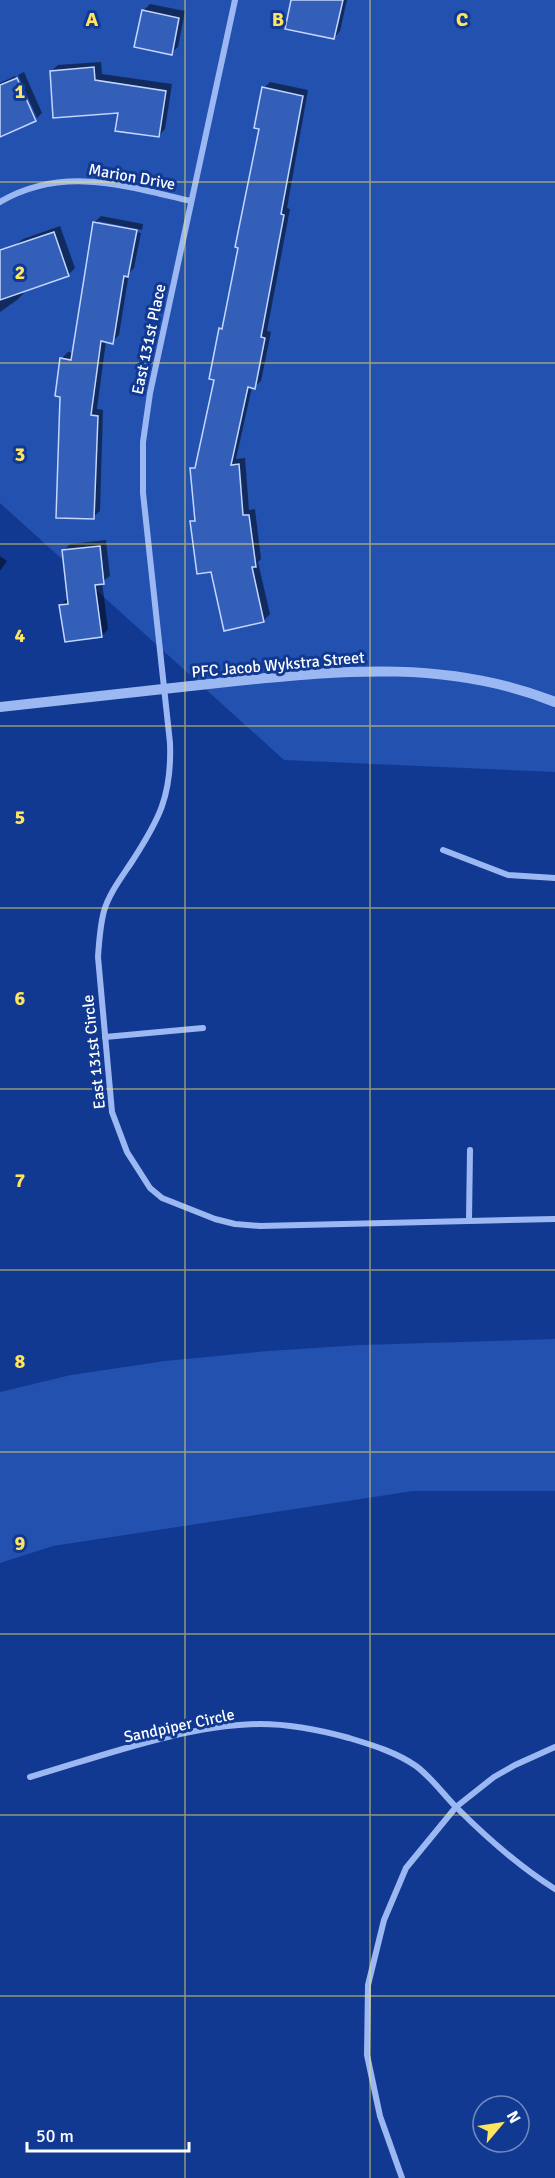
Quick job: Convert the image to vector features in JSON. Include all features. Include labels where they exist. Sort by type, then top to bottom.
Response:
[{"type":"street","name":"East 131st Place","points":[[164,688],[143,493],[143,442],[150,393],[235,0]]},
{"type":"street","name":"Marion Drive","points":[[0,202],[34,188],[64,181],[81,180],[122,185],[191,201]]},
{"type":"street","name":"PFC Jacob Wykstra Street","points":[[0,706],[322,673],[401,670],[506,686],[555,702]]},
{"type":"street","name":"East 131st Circle","points":[[164,688],[171,768],[166,800],[152,831],[114,889],[104,911],[98,957],[112,1112],[120,1138],[150,1188],[162,1198],[215,1220],[260,1226],[555,1219]]},
{"type":"street","points":[[443,850],[508,875],[555,878]]},
{"type":"street","points":[[105,1037],[203,1028]]},
{"type":"street","points":[[469,1220],[470,1150]]},
{"type":"street","name":"Sandpiper Circle","points":[[30,1777],[161,1739],[233,1725],[262,1724],[323,1731],[374,1745],[415,1765],[504,1851],[555,1889]]},
{"type":"street","points":[[402,2178],[380,2116],[367,2055],[368,1985],[384,1920],[406,1868],[456,1807],[508,1769],[555,1747]]},
{"type":"shaded area","points":[[0,0],[555,0],[555,772],[284,760],[0,503]]},
{"type":"shaded area","points":[[555,1339],[555,1491],[413,1491],[53,1546],[0,1563],[0,1392],[71,1375],[165,1361],[268,1351],[361,1345]]},
{"type":"building","points":[[291,0],[343,0],[334,39],[285,29]]},
{"type":"building","points":[[142,10],[179,18],[172,55],[134,47]]},
{"type":"building","points":[[94,67],[95,80],[166,91],[159,137],[115,131],[118,113],[53,118],[50,71]]},
{"type":"building","points":[[17,78],[36,121],[0,137],[0,85]]},
{"type":"building","points":[[262,87],[303,96],[261,337],[265,338],[255,389],[248,387],[231,465],[239,464],[243,515],[249,515],[256,567],[252,567],[264,622],[224,631],[211,572],[197,574],[190,521],[195,521],[190,468],[195,468],[214,380],[209,379],[219,328],[222,329],[238,248],[235,247],[259,129],[254,128]]},
{"type":"building","points":[[93,222],[137,230],[128,277],[124,276],[113,344],[101,341],[91,415],[98,416],[94,519],[56,518],[60,397],[55,396],[60,358],[71,360]]},
{"type":"building","points":[[54,232],[69,276],[0,300],[0,250]]},
{"type":"building","points":[[100,546],[104,584],[95,585],[102,637],[65,642],[59,605],[68,604],[62,550]]}]
